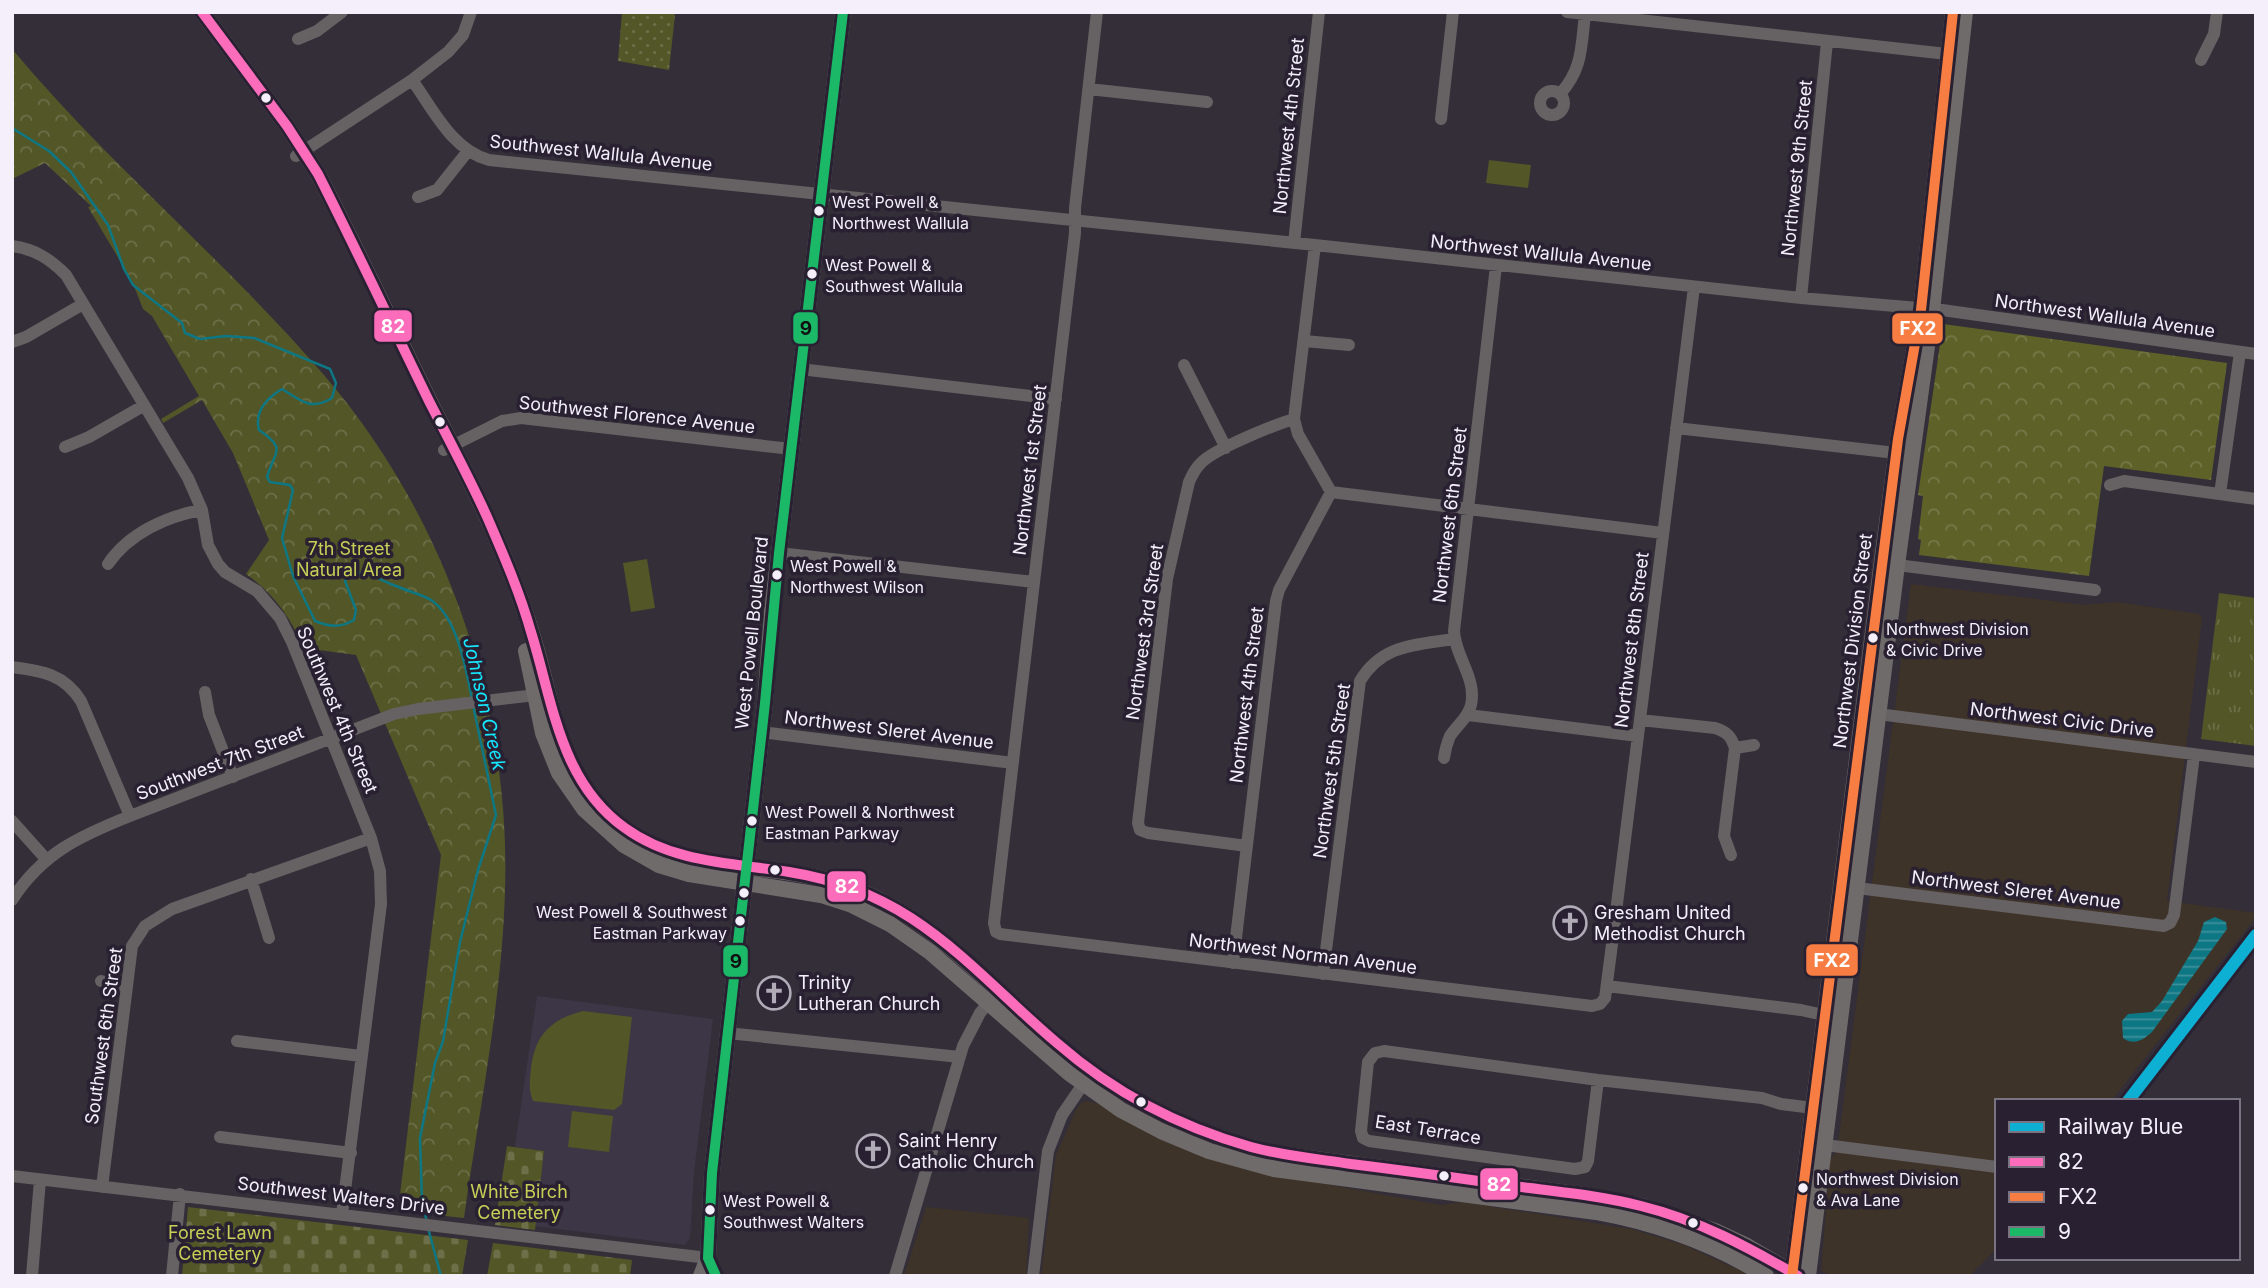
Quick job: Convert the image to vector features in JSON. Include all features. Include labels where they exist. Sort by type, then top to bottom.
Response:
[{"type":"main road","points":[[190,12],[300,153]]},
{"type":"main road","points":[[202,12],[300,153],[316,190],[508,565],[531,629],[542,694],[572,767],[595,801],[612,818],[638,837],[675,855],[745,876],[820,878],[883,902],[925,928],[993,997],[1087,1077],[1121,1110],[1161,1131],[1209,1151],[1244,1162],[1294,1172],[1613,1215],[1678,1233],[1734,1257],[1766,1276]]},
{"type":"main road","name":"West Powell Boulevard","points":[[701,1276],[708,1258],[712,1173],[779,553],[844,12]]},
{"type":"main road","name":"Northwest Division Street","points":[[1797,1275],[1825,1146],[1832,1017],[1889,564],[1926,310],[1954,55],[1953,12]]},
{"type":"main road","name":"Northwest Division Street","points":[[1954,55],[1965,12]]},
{"type":"main road","name":"Northwest Division Street","points":[[1889,564],[1896,453],[1926,310]]},
{"type":"main road","name":"Northwest Division Street","points":[[1797,1275],[1813,1108],[1857,888],[1871,713]]},
{"type":"main road","points":[[1087,1077],[1168,1117],[1249,1147],[1293,1156],[1584,1195],[1642,1206],[1715,1231],[1797,1275]]},
{"type":"main road","name":"West Powell Boulevard","points":[[708,1258],[716,1276]]},
{"type":"street","points":[[298,40],[342,12]]},
{"type":"street","points":[[300,153],[412,80],[456,44],[463,35],[471,12]]},
{"type":"street","name":"Northwest 1st Street","points":[[996,932],[993,923],[1056,399],[1097,12]]},
{"type":"street","name":"Northwest 4th Street","points":[[1294,243],[1319,12]]},
{"type":"street","points":[[1441,119],[1453,12]]},
{"type":"street","points":[[1567,12],[1664,18],[1827,42],[1954,55]]},
{"type":"street","points":[[2201,60],[2214,34],[2217,12]]},
{"type":"street","points":[[1560,94],[1571,82],[1580,62],[1585,15]]},
{"type":"street","name":"Northwest 9th Street","points":[[1801,298],[1827,42]]},
{"type":"street","name":"Southwest Wallula Avenue","points":[[412,80],[455,140],[468,151],[489,160],[821,195]]},
{"type":"street","points":[[1089,89],[1207,102]]},
{"type":"street","points":[[418,197],[437,190],[468,151]]},
{"type":"street","name":"Northwest Wallula Avenue","points":[[821,195],[1926,310],[2256,354]]},
{"type":"street","points":[[1315,245],[1294,419],[1298,434],[1331,492],[1663,533]]},
{"type":"street","name":"Southwest 4th Street","points":[[12,246],[39,254],[52,261],[66,275],[188,478],[202,510],[208,544],[218,564],[225,572],[257,591],[280,618],[371,838],[380,871],[381,904],[342,1214]]},
{"type":"street","name":"Northwest 6th Street","points":[[1468,715],[1472,703],[1471,682],[1454,639],[1496,266]]},
{"type":"street","name":"Northwest 8th Street","points":[[1606,992],[1694,287]]},
{"type":"street","points":[[12,342],[26,337],[83,304]]},
{"type":"street","points":[[1304,341],[1349,345]]},
{"type":"street","points":[[2220,494],[2240,352]]},
{"type":"street","points":[[1184,365],[1226,448]]},
{"type":"street","points":[[800,369],[1056,399]]},
{"type":"street","points":[[65,447],[89,437],[143,405]]},
{"type":"street","name":"Southwest Florence Avenue","points":[[448,448],[502,421],[521,418],[791,449]]},
{"type":"street","name":"Northwest 3rd Street","points":[[1247,846],[1140,830],[1138,823],[1167,579],[1189,482],[1208,457],[1294,419]]},
{"type":"street","points":[[1676,428],[1896,453]]},
{"type":"street","points":[[2110,485],[2124,481],[2256,499]]},
{"type":"street","name":"Northwest 4th Street","points":[[1233,963],[1276,601],[1279,590],[1331,492]]},
{"type":"street","points":[[108,564],[128,542],[154,525],[202,510]]},
{"type":"street","points":[[779,553],[1034,582]]},
{"type":"street","points":[[1889,564],[2095,590]]},
{"type":"street","name":"Northwest 5th Street","points":[[1323,974],[1360,681],[1371,664],[1390,651],[1454,639]]},
{"type":"street","points":[[12,667],[51,674],[76,692],[130,816]]},
{"type":"street","points":[[205,692],[209,715],[233,776]]},
{"type":"street","name":"Southwest 7th Street","points":[[12,900],[46,859],[89,833],[130,816],[394,714],[542,694]]},
{"type":"street","name":"Northwest Civic Drive","points":[[1871,713],[2256,762]]},
{"type":"street","points":[[1444,758],[1450,736],[1468,715],[1638,736]]},
{"type":"street","points":[[1640,720],[1715,728],[1725,731],[1732,738],[1735,748],[1724,836],[1731,855]]},
{"type":"street","name":"Northwest Sleret Avenue","points":[[761,732],[1013,763]]},
{"type":"street","points":[[1735,748],[1754,745]]},
{"type":"street","name":"Northwest Sleret Avenue","points":[[1857,888],[2160,926],[2170,923],[2176,904],[2194,755]]},
{"type":"street","points":[[12,821],[46,859]]},
{"type":"street","name":"Southwest 6th Street","points":[[102,1187],[132,946],[145,926],[172,909],[371,838]]},
{"type":"street","points":[[251,879],[269,938]]},
{"type":"street","name":"Northwest Norman Avenue","points":[[996,932],[1005,936],[1592,1006],[1600,1004],[1606,992],[1832,1017]]},
{"type":"street","points":[[101,981],[126,987]]},
{"type":"street","points":[[894,1276],[960,1058],[973,1025],[993,997]]},
{"type":"street","points":[[727,1033],[960,1058]]},
{"type":"street","points":[[237,1041],[361,1056]]},
{"type":"street","name":"East Terrace","points":[[1598,1080],[1585,1167],[1575,1169],[1369,1142],[1363,1138],[1361,1131],[1368,1062],[1375,1053],[1384,1051],[1598,1080],[1748,1096],[1813,1108]]},
{"type":"street","points":[[1033,1276],[1048,1151],[1062,1115],[1087,1077]]},
{"type":"street","points":[[220,1137],[351,1153]]},
{"type":"street","points":[[1825,1146],[1995,1167]]},
{"type":"street","name":"Southwest Walters Drive","points":[[12,1176],[708,1258]]},
{"type":"street","points":[[32,1276],[40,1180]]},
{"type":"street","points":[[172,1276],[180,1194]]},
{"type":"shaded area","points":[[1911,584],[2085,605],[2116,602],[2199,614],[2202,618],[2167,901],[2256,913],[2256,917],[2113,1099],[1995,1099],[1995,1250],[1970,1276],[1832,1276],[1821,1271],[1830,1159],[1837,1152]]},
{"type":"shaded area","points":[[537,996],[713,1019],[694,1172],[690,1238],[685,1245],[535,1226],[544,1151],[515,1147]]},
{"type":"shaded area","points":[[1087,1101],[1099,1104],[1215,1160],[1248,1170],[1440,1205],[1463,1202],[1631,1229],[1684,1245],[1752,1276],[1041,1276],[1056,1155],[1076,1110],[1081,1103]]},
{"type":"shaded area","points":[[926,1207],[1029,1218],[1026,1276],[904,1276]]},
{"type":"green space","points":[[622,12],[671,12],[675,15],[669,70],[618,61]]},
{"type":"green space","name":"7th Street Natural Area","points":[[12,49],[88,133],[248,292],[324,375],[367,430],[405,489],[436,552],[462,616],[483,683],[496,752],[504,821],[505,891],[495,1014],[464,1218],[398,1211],[441,855],[356,655],[304,648],[280,607],[246,574],[269,540],[233,453],[202,400],[163,423],[161,419],[199,396],[152,316],[143,309],[132,281],[88,207],[91,206],[45,163],[12,179]]},
{"type":"green space","points":[[1489,160],[1531,165],[1528,188],[1486,183]]},
{"type":"green space","points":[[1943,324],[2227,363],[2211,480],[2104,466],[2089,576],[1919,555],[1923,496],[1918,495]]},
{"type":"green space","points":[[647,559],[655,608],[631,612],[623,563]]},
{"type":"green space","points":[[2219,593],[2256,598],[2256,746],[2201,739]]},
{"type":"green space","points":[[583,1011],[632,1017],[622,1104],[614,1110],[533,1101],[531,1097],[531,1068],[536,1046],[546,1030],[554,1024]]},
{"type":"green space","points":[[572,1111],[613,1116],[609,1152],[568,1147]]},
{"type":"green space","name":"White Birch Cemetery","points":[[507,1146],[544,1151],[535,1230],[495,1225]]},
{"type":"green space","name":"Forest Lawn Cemetery","points":[[188,1207],[468,1240],[462,1276],[182,1276]]},
{"type":"green space","points":[[493,1243],[632,1260],[630,1276],[487,1276]]},
{"type":"water","points":[[2215,917],[2226,922],[2227,929],[2152,1032],[2138,1041],[2131,1042],[2123,1038],[2122,1021],[2128,1014],[2152,1012],[2162,1001],[2198,941],[2204,922]]},
{"type":"waterway","name":"Johnson Creek","points":[[12,128],[49,151],[71,172],[108,225],[124,269],[133,285],[182,323],[185,333],[200,339],[226,336],[254,338],[330,369],[336,383],[332,398],[318,404],[306,403],[282,389],[267,401],[258,417],[259,430],[268,436],[277,450],[267,477],[270,482],[290,485],[293,490],[282,538],[293,576],[315,621],[330,625],[354,620],[356,610],[345,581],[350,573],[368,575],[431,600],[448,619],[454,632],[464,660],[472,699]]},
{"type":"waterway","name":"Johnson Creek","points":[[427,1222],[422,1202],[420,1138],[435,1063],[443,1041],[460,942],[478,870],[496,815],[473,705]]},
{"type":"waterway","name":"Johnson Creek","points":[[428,1228],[441,1276]]},
{"type":"rail line","name":"Blue","points":[[2130,1099],[2256,935]]},
{"type":"transit line","name":"82","points":[[202,12],[287,126],[318,174],[494,533],[522,603],[553,713],[572,764],[603,809],[625,828],[643,840],[683,855],[805,875],[837,883],[883,902],[911,918],[950,947],[1057,1043],[1101,1077],[1148,1106],[1225,1139],[1288,1155],[1581,1195],[1641,1206],[1722,1235],[1798,1276]]},
{"type":"transit line","name":"9","points":[[716,1276],[708,1258],[712,1173],[765,703],[779,553],[843,12]]},
{"type":"transit line","name":"FX2","points":[[1792,1276],[1898,439],[1921,310],[1953,12]]},
{"type":"place","name":"West Powell & Northwest Wallula","points":[[819,211]]},
{"type":"place","name":"West Powell & Southwest Wallula","points":[[812,274]]},
{"type":"place","name":"West Powell & Northwest Wilson","points":[[777,575]]},
{"type":"place","name":"Northwest Division & Civic Drive","points":[[1873,638]]},
{"type":"place","name":"West Powell & Northwest Eastman Parkway","points":[[752,821]]},
{"type":"place","name":"West Powell & Southwest Eastman Parkway","points":[[740,921]]},
{"type":"place","name":"Gresham United Methodist Church","points":[[1570,923]]},
{"type":"place","name":"Trinity Lutheran Church","points":[[774,993]]},
{"type":"place","name":"Saint Henry Catholic Church","points":[[873,1151]]},
{"type":"place","name":"Northwest Division & Ava Lane","points":[[1803,1188]]},
{"type":"place","name":"West Powell & Southwest Walters","points":[[710,1210]]}]
